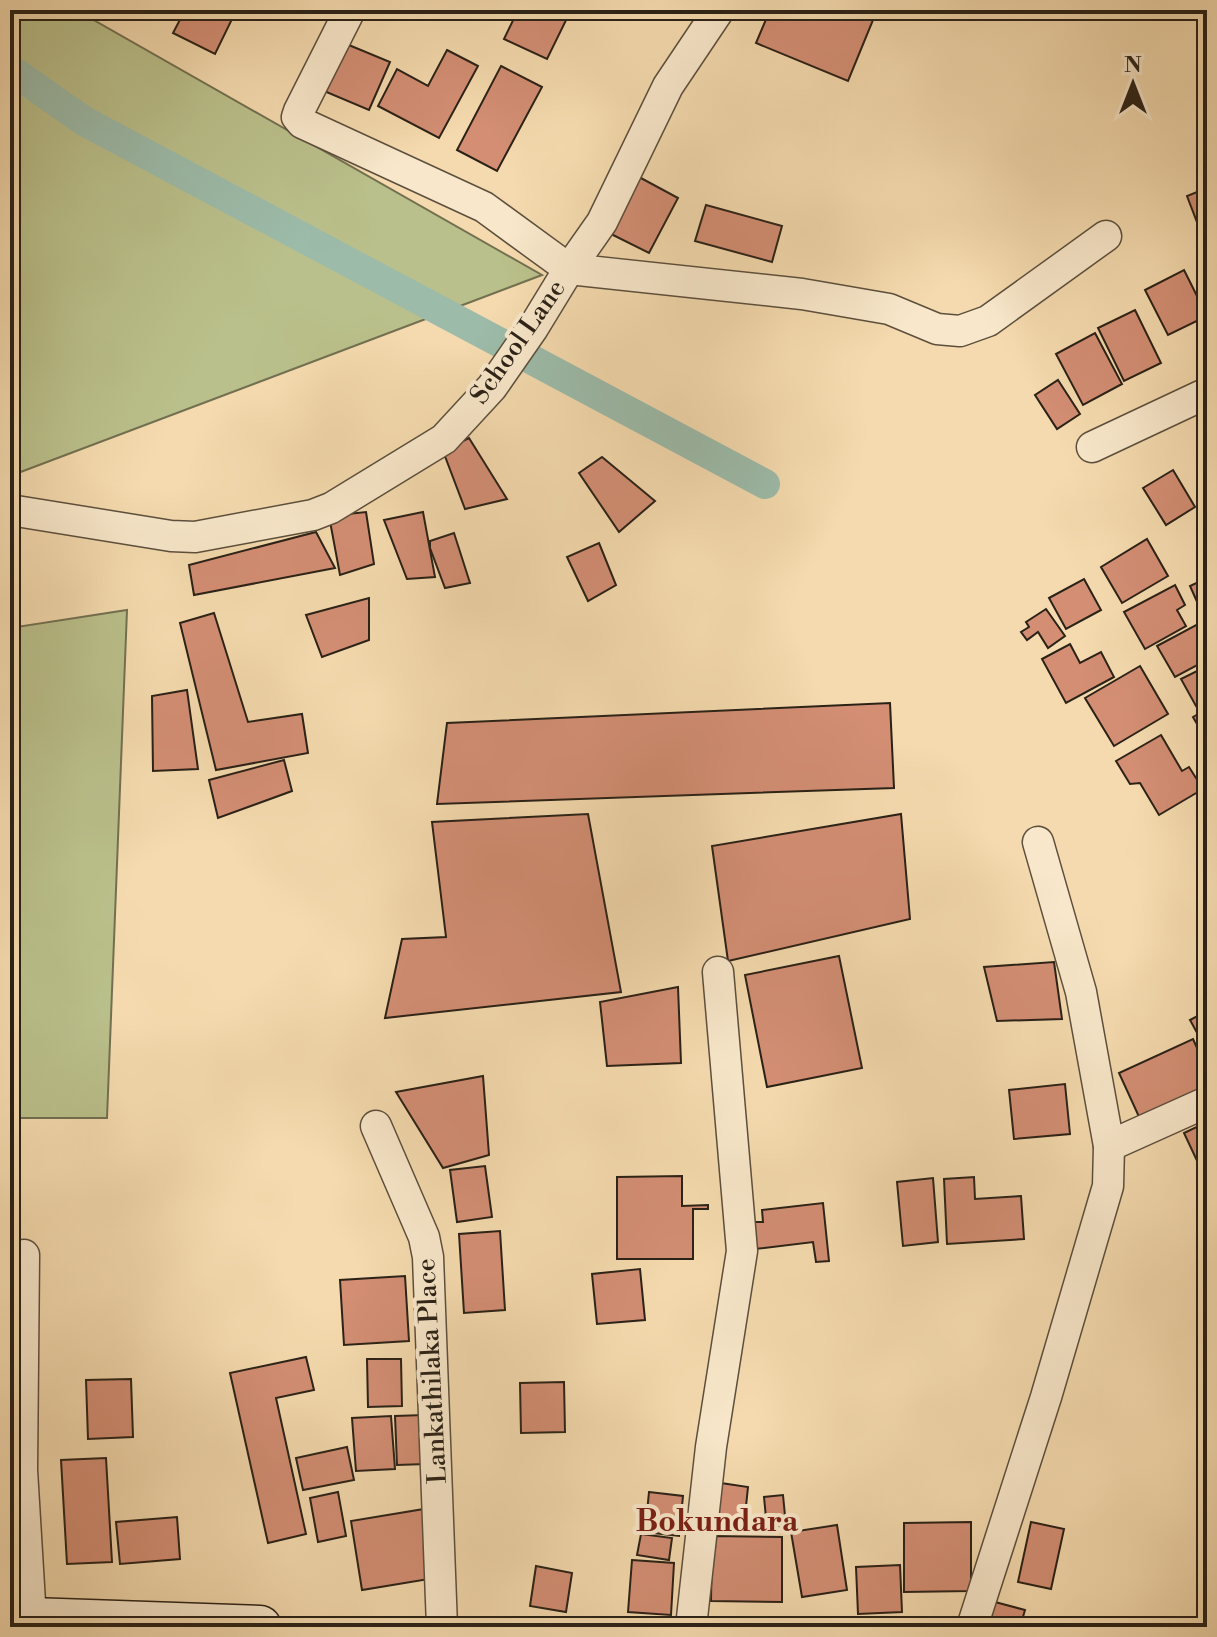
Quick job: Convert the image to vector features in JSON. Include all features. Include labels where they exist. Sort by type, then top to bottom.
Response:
[{"type":"street","points":[[350,10],[299,111],[297,117],[302,123],[484,207],[569,269],[802,294],[889,309],[937,329],[960,331],[988,321],[1106,236]]},
{"type":"street","name":"School Lane","points":[[10,510],[171,536],[195,537],[313,515],[331,508],[444,439],[492,387],[602,222],[668,86],[719,10]]},
{"type":"street","points":[[1092,447],[1207,393]]},
{"type":"street","points":[[972,1627],[1046,1397],[1108,1186],[1109,1146],[1081,992],[1038,842]]},
{"type":"street","points":[[691,1627],[711,1447],[742,1251],[718,972]]},
{"type":"street","points":[[1109,1146],[1207,1102]]},
{"type":"street","name":"Lankathilaka Place","points":[[376,1126],[424,1237],[428,1257],[442,1627]]},
{"type":"street","points":[[24,1255],[20,1619],[260,1627]]},
{"type":"green space","points":[[10,10],[76,10],[542,275],[10,476]]},
{"type":"green space","points":[[127,610],[107,1118],[10,1118],[10,628]]},
{"type":"building","points":[[185,10],[224,10],[234,15],[215,54],[173,33]]},
{"type":"building","points":[[518,10],[571,10],[547,59],[504,39]]},
{"type":"building","points":[[770,10],[850,10],[873,20],[848,81],[756,43]]},
{"type":"building","points":[[344,43],[390,62],[369,110],[324,91]]},
{"type":"building","points":[[447,50],[478,66],[439,138],[378,106],[397,69],[428,86]]},
{"type":"building","points":[[501,66],[542,87],[497,171],[457,150]]},
{"type":"building","points":[[639,177],[678,198],[649,253],[609,233]]},
{"type":"building","points":[[1207,188],[1207,242],[1205,243],[1187,196]]},
{"type":"building","points":[[706,205],[782,226],[772,262],[695,241]]},
{"type":"building","points":[[1184,270],[1207,316],[1168,335],[1145,290]]},
{"type":"building","points":[[1135,310],[1161,363],[1124,381],[1098,328]]},
{"type":"building","points":[[1095,333],[1122,384],[1083,405],[1056,354]]},
{"type":"building","points":[[1058,380],[1080,414],[1057,429],[1035,395]]},
{"type":"building","points":[[469,438],[507,499],[465,509],[443,451]]},
{"type":"building","points":[[602,457],[655,501],[619,532],[579,473]]},
{"type":"building","points":[[1173,470],[1195,507],[1166,525],[1143,488]]},
{"type":"building","points":[[366,512],[374,564],[340,575],[329,516]]},
{"type":"building","points":[[423,512],[435,577],[407,579],[384,520]]},
{"type":"building","points":[[316,532],[335,568],[194,595],[189,565]]},
{"type":"building","points":[[454,533],[470,583],[445,588],[430,541]]},
{"type":"building","points":[[1147,539],[1168,576],[1122,603],[1101,567]]},
{"type":"building","points":[[599,543],[616,585],[588,601],[567,557]]},
{"type":"building","points":[[1207,578],[1207,610],[1202,613],[1190,586]]},
{"type":"building","points":[[1084,579],[1101,610],[1066,629],[1049,598]]},
{"type":"building","points":[[1175,585],[1185,605],[1177,610],[1186,626],[1145,649],[1124,612]]},
{"type":"building","points":[[369,598],[369,640],[322,657],[306,615]]},
{"type":"building","points":[[1046,609],[1065,636],[1048,648],[1038,632],[1027,640],[1021,632],[1029,627],[1026,622]]},
{"type":"building","points":[[214,613],[248,722],[302,714],[308,753],[216,770],[180,623]]},
{"type":"building","points":[[1198,624],[1207,641],[1207,660],[1175,677],[1157,646]]},
{"type":"building","points":[[1070,644],[1080,663],[1101,652],[1114,677],[1066,703],[1042,659]]},
{"type":"building","points":[[1140,666],[1168,714],[1114,746],[1085,698]]},
{"type":"building","points":[[1207,666],[1207,701],[1196,706],[1181,679]]},
{"type":"building","points":[[187,690],[198,769],[153,771],[152,696]]},
{"type":"building","points":[[890,703],[894,788],[437,804],[447,723]]},
{"type":"building","points":[[1207,709],[1207,741],[1193,717]]},
{"type":"building","points":[[1161,735],[1182,771],[1189,767],[1203,789],[1159,815],[1140,783],[1130,784],[1116,761]]},
{"type":"building","points":[[284,760],[292,791],[218,818],[209,780]]},
{"type":"building","points":[[588,814],[621,992],[385,1018],[402,939],[446,937],[432,822]]},
{"type":"building","points":[[901,814],[910,919],[728,961],[712,846]]},
{"type":"building","points":[[839,956],[862,1068],[767,1087],[745,975]]},
{"type":"building","points":[[1054,962],[1062,1019],[997,1021],[984,967]]},
{"type":"building","points":[[678,987],[681,1063],[607,1066],[600,1002]]},
{"type":"building","points":[[1207,1011],[1207,1051],[1190,1020]]},
{"type":"building","points":[[1193,1039],[1207,1070],[1207,1088],[1140,1119],[1119,1073]]},
{"type":"building","points":[[483,1076],[489,1155],[443,1168],[396,1092]]},
{"type":"building","points":[[1065,1084],[1070,1134],[1014,1139],[1009,1090]]},
{"type":"building","points":[[1207,1122],[1207,1182],[1184,1133]]},
{"type":"building","points":[[485,1166],[492,1217],[457,1222],[450,1170]]},
{"type":"building","points":[[682,1176],[682,1206],[708,1205],[708,1209],[693,1209],[693,1259],[617,1259],[617,1177]]},
{"type":"building","points":[[974,1177],[975,1199],[1021,1196],[1024,1239],[947,1244],[944,1179]]},
{"type":"building","points":[[933,1178],[938,1242],[903,1246],[897,1182]]},
{"type":"building","points":[[823,1203],[829,1261],[816,1262],[813,1242],[755,1249],[752,1222],[763,1222],[762,1210]]},
{"type":"building","points":[[500,1231],[505,1310],[464,1313],[459,1234]]},
{"type":"building","points":[[640,1269],[645,1320],[597,1324],[592,1274]]},
{"type":"building","points":[[405,1276],[409,1341],[344,1345],[340,1280]]},
{"type":"building","points":[[306,1357],[314,1390],[276,1398],[306,1534],[268,1543],[230,1373]]},
{"type":"building","points":[[367,1359],[401,1359],[402,1406],[368,1407]]},
{"type":"building","points":[[131,1379],[133,1437],[88,1439],[86,1380]]},
{"type":"building","points":[[564,1382],[565,1432],[521,1433],[520,1383]]},
{"type":"building","points":[[424,1415],[426,1464],[397,1465],[395,1416]]},
{"type":"building","points":[[391,1416],[395,1469],[356,1471],[352,1418]]},
{"type":"building","points":[[347,1447],[354,1480],[303,1490],[296,1458]]},
{"type":"building","points":[[106,1458],[112,1562],[67,1564],[61,1460]]},
{"type":"building","points":[[721,1483],[748,1487],[744,1525],[717,1522]]},
{"type":"building","points":[[338,1492],[346,1536],[318,1542],[310,1498]]},
{"type":"building","points":[[649,1492],[683,1496],[679,1536],[645,1532]]},
{"type":"building","points":[[783,1495],[786,1526],[767,1528],[764,1497]]},
{"type":"building","points":[[424,1509],[435,1578],[362,1590],[351,1521]]},
{"type":"building","points":[[177,1517],[180,1559],[120,1564],[116,1522]]},
{"type":"building","points":[[971,1522],[971,1591],[904,1592],[904,1523]]},
{"type":"building","points":[[1031,1522],[1064,1529],[1051,1589],[1018,1582]]},
{"type":"building","points":[[837,1525],[847,1590],[802,1597],[791,1532]]},
{"type":"building","points":[[641,1534],[672,1538],[669,1560],[637,1555]]},
{"type":"building","points":[[712,1536],[782,1537],[782,1602],[711,1601]]},
{"type":"building","points":[[632,1560],[674,1563],[671,1615],[628,1612]]},
{"type":"building","points":[[900,1565],[902,1612],[858,1614],[856,1567]]},
{"type":"building","points":[[536,1566],[572,1573],[566,1612],[530,1606]]},
{"type":"building","points":[[995,1602],[1025,1610],[1020,1627],[988,1627]]},
{"type":"waterway","points":[[10,69],[84,121],[765,484]]},
{"type":"district","name":"Bokundara","points":[[717,1522]]}]
